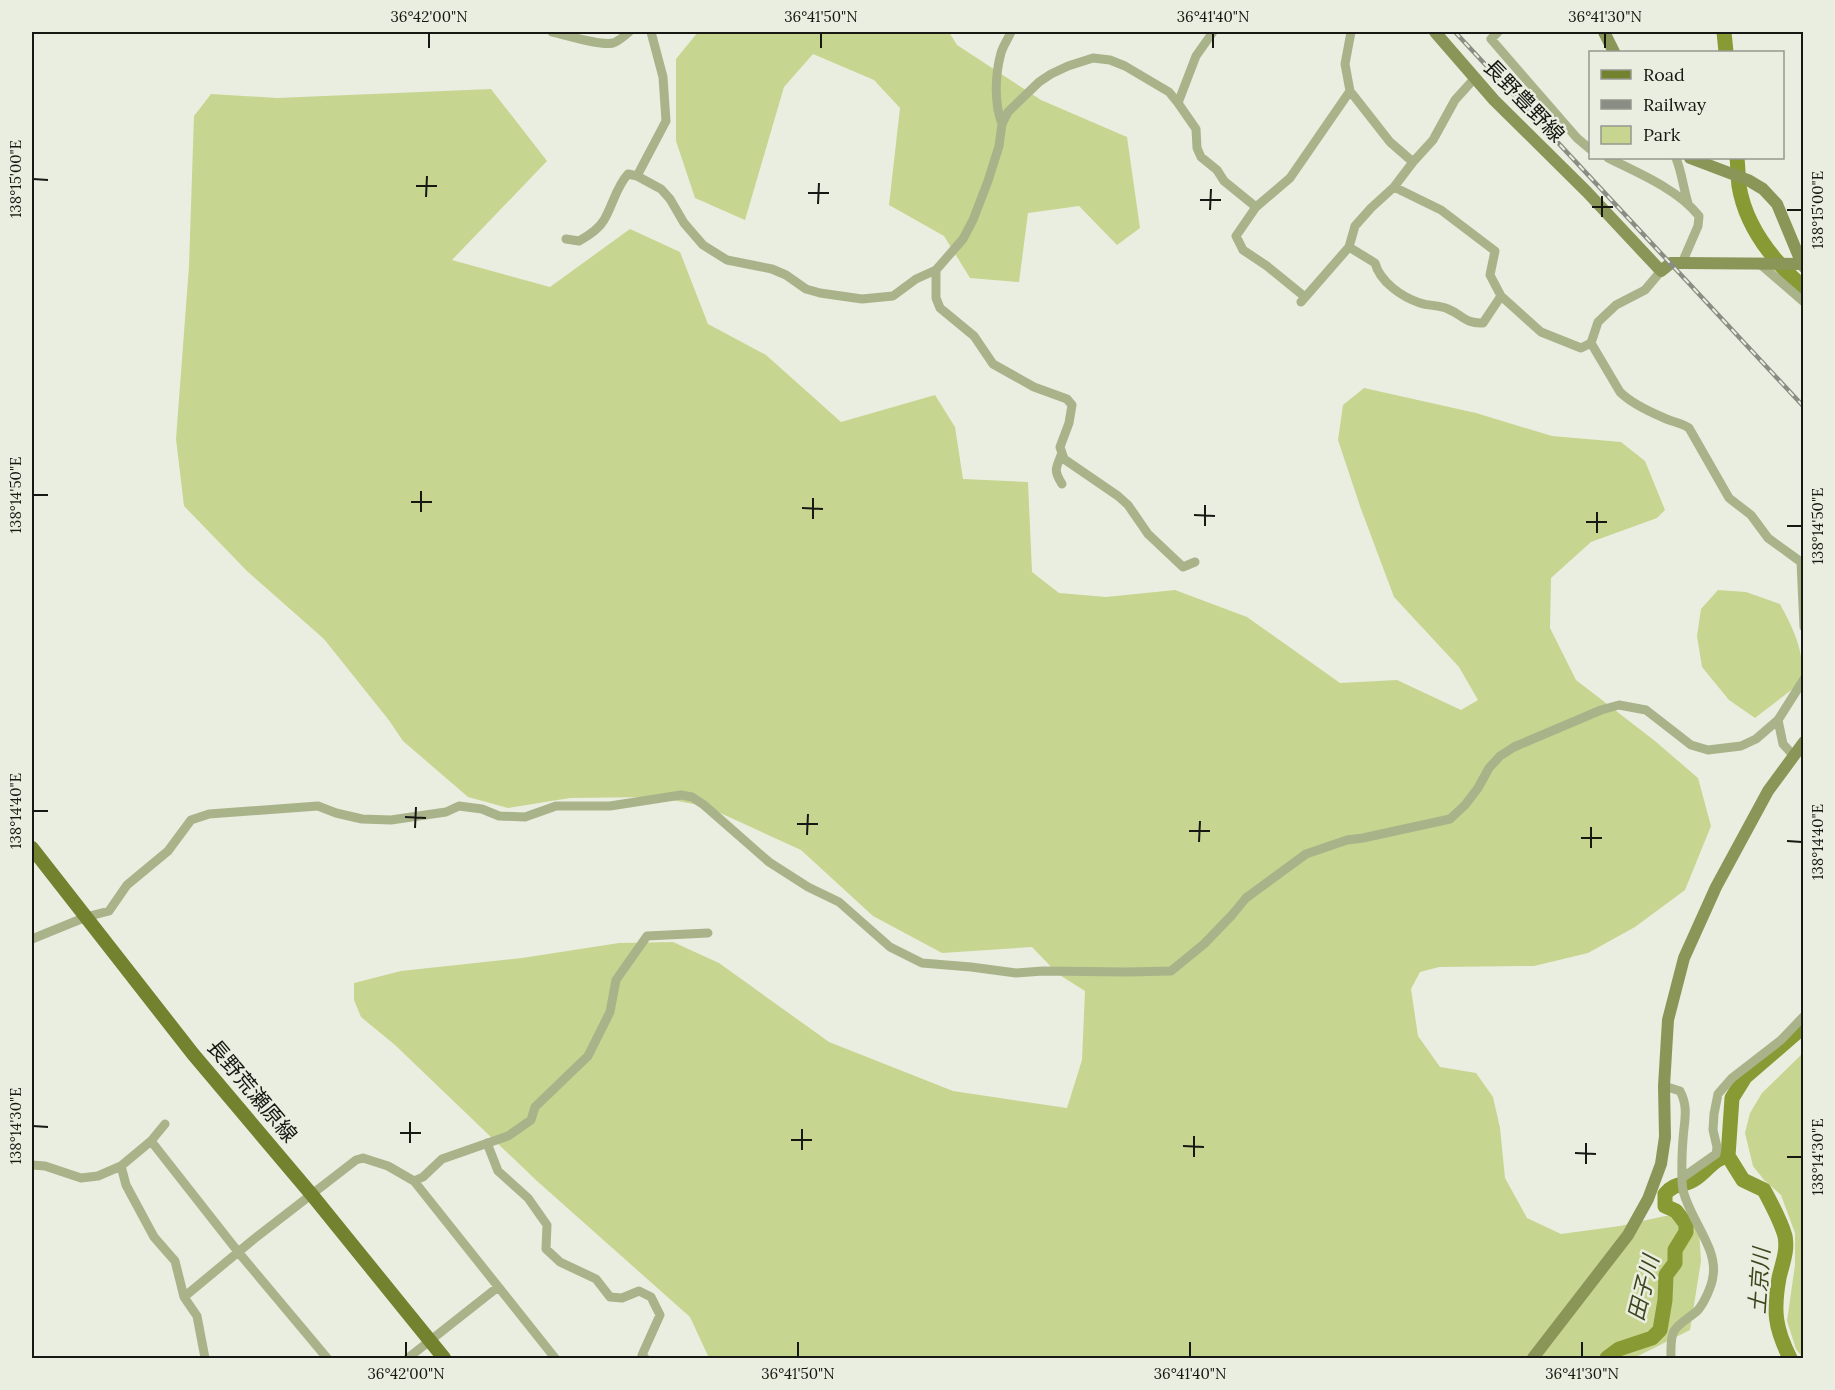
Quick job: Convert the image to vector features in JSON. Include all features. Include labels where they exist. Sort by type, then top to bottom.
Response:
[{"type":"main road","name":"長野荒瀬原線","points":[[32,848],[193,1054],[312,1195],[444,1359]]},
{"type":"street","points":[[552,32],[612,43],[629,32]]},
{"type":"street","points":[[637,176],[666,121],[663,77],[651,32]]},
{"type":"street","points":[[1002,124],[997,104],[997,78],[1002,52],[1011,32]]},
{"type":"street","points":[[1178,103],[1196,56],[1213,32]]},
{"type":"street","points":[[1350,32],[1345,64],[1350,91],[1390,142],[1413,162]]},
{"type":"street","name":"長野豊野線","points":[[1435,32],[1474,79],[1662,271]]},
{"type":"street","points":[[1498,32],[1491,39],[1577,138],[1589,148]]},
{"type":"street","points":[[1604,32],[1614,51]]},
{"type":"street","points":[[566,238],[579,242],[603,222],[622,180],[628,174],[637,176],[660,189],[670,199],[684,223],[703,245],[728,260],[772,269],[786,275],[806,289],[820,293],[852,297],[893,296],[916,279],[936,270],[963,239],[988,182],[999,146],[1002,124],[1008,112],[1039,82],[1068,66],[1093,58],[1110,60],[1125,66],[1169,92],[1196,129],[1197,148],[1201,157],[1217,170],[1224,181],[1256,207]]},
{"type":"street","points":[[1350,91],[1290,178],[1256,207],[1236,236],[1243,250],[1267,266],[1303,299],[1349,247],[1355,226],[1394,188],[1433,140],[1455,100],[1474,79]]},
{"type":"street","points":[[1610,159],[1634,170],[1688,203],[1699,216],[1698,226],[1682,263]]},
{"type":"street","points":[[1676,159],[1683,174],[1683,189],[1688,203]]},
{"type":"street","points":[[1394,188],[1441,210],[1495,251],[1490,275],[1501,296],[1541,332],[1581,348],[1590,343],[1598,322],[1616,305],[1644,290],[1671,264],[1803,266],[1777,204],[1763,189],[1748,180],[1693,159]]},
{"type":"street","points":[[1349,247],[1375,263],[1377,271],[1391,287],[1419,303],[1448,309],[1472,324],[1483,323],[1501,296]]},
{"type":"street","points":[[1763,264],[1803,302]]},
{"type":"street","points":[[936,270],[936,298],[940,308],[975,336],[993,364],[1034,387],[1067,399],[1072,405],[1069,423],[1060,447],[1064,459],[1128,505],[1148,534],[1183,567],[1195,562]]},
{"type":"street","points":[[1590,343],[1626,399],[1662,418],[1679,422],[1689,428],[1729,498],[1751,515],[1768,538],[1801,562],[1803,627]]},
{"type":"street","points":[[1062,453],[1055,469],[1062,484]]},
{"type":"street","points":[[32,939],[86,917],[109,911],[127,885],[168,852],[191,820],[209,814],[318,806],[362,819],[391,820],[446,813],[459,806],[482,809],[499,816],[525,817],[556,806],[610,807],[681,795],[692,797],[704,805],[769,862],[808,887],[839,902],[890,947],[922,963],[1016,973],[1171,971],[1209,939],[1245,898],[1306,854],[1347,840],[1450,819],[1465,806],[1489,768],[1500,756],[1514,747],[1601,710],[1619,705],[1646,710],[1691,745],[1708,750],[1741,746],[1756,739],[1778,720],[1803,679]]},
{"type":"street","points":[[1778,720],[1783,744],[1793,755]]},
{"type":"street","points":[[1533,1359],[1628,1235],[1648,1199],[1661,1164],[1665,1137],[1668,1020],[1683,958],[1716,887],[1763,801],[1803,742]]},
{"type":"street","points":[[414,1181],[423,1177],[442,1159],[508,1136],[531,1120],[535,1107],[588,1056],[610,1012],[616,980],[647,936],[708,933]]},
{"type":"street","points":[[1682,1183],[1716,1154],[1718,1146],[1713,1122],[1718,1094],[1732,1078],[1781,1040],[1803,1016]]},
{"type":"street","points":[[1665,1086],[1680,1090],[1685,1101],[1682,1183],[1694,1219],[1714,1264],[1713,1278],[1700,1308],[1673,1334],[1671,1359]]},
{"type":"street","points":[[32,1165],[45,1166],[81,1178],[98,1176],[121,1166],[151,1142],[165,1124]]},
{"type":"street","points":[[151,1142],[327,1359]]},
{"type":"street","points":[[487,1143],[498,1171],[528,1198],[547,1225],[546,1249],[560,1262],[596,1279],[610,1297],[622,1298],[639,1291],[651,1297],[660,1315],[642,1356],[645,1359]]},
{"type":"street","points":[[184,1298],[254,1239],[363,1158],[388,1166],[414,1181],[555,1359]]},
{"type":"street","points":[[121,1166],[126,1185],[154,1238],[175,1261],[184,1298],[197,1316],[205,1359]]},
{"type":"street","points":[[408,1359],[498,1287]]},
{"type":"green space","points":[[698,32],[949,32],[957,45],[1041,100],[1127,137],[1140,228],[1117,245],[1079,206],[1028,213],[1019,282],[970,278],[944,236],[889,205],[900,108],[874,80],[813,54],[784,87],[745,220],[695,198],[676,141],[676,59]]},
{"type":"green space","points":[[491,89],[547,161],[452,260],[550,287],[630,229],[680,252],[708,324],[766,355],[841,422],[935,395],[955,427],[963,479],[1028,482],[1032,572],[1059,593],[1106,597],[1175,590],[1247,617],[1340,683],[1397,680],[1461,710],[1478,700],[1459,667],[1394,597],[1338,440],[1343,405],[1364,388],[1476,413],[1552,436],[1621,442],[1645,461],[1665,510],[1657,518],[1591,542],[1551,578],[1550,628],[1576,680],[1655,741],[1698,778],[1711,826],[1685,890],[1635,927],[1588,953],[1534,966],[1439,967],[1420,972],[1411,989],[1418,1036],[1440,1067],[1476,1073],[1493,1097],[1500,1128],[1505,1178],[1527,1218],[1561,1234],[1620,1226],[1665,1216],[1698,1216],[1701,1261],[1690,1330],[1634,1358],[709,1358],[690,1317],[537,1181],[395,1045],[361,1017],[354,1000],[354,983],[401,971],[522,958],[619,943],[673,942],[719,963],[829,1042],[953,1091],[1067,1108],[1082,1060],[1085,991],[1058,974],[1032,947],[942,953],[873,916],[801,850],[705,806],[655,797],[570,798],[508,808],[468,797],[403,741],[324,639],[247,571],[184,506],[176,439],[189,266],[194,116],[211,94],[277,98]]},
{"type":"green space","points":[[1718,590],[1746,592],[1780,604],[1797,641],[1802,659],[1803,681],[1755,718],[1729,700],[1702,667],[1697,636],[1701,609]]},
{"type":"green space","points":[[1803,1053],[1804,1358],[1796,1349],[1787,1321],[1795,1265],[1795,1233],[1781,1195],[1764,1180],[1753,1166],[1745,1133],[1750,1113],[1762,1093]]},
{"type":"waterway","name":"田子川","points":[[1724,32],[1726,51]]},
{"type":"waterway","name":"田子川","points":[[1737,159],[1739,186],[1754,230],[1782,267],[1804,288]]},
{"type":"waterway","name":"田子川","points":[[1728,1156],[1732,1098],[1745,1077],[1804,1026]]},
{"type":"waterway","name":"土京川","points":[[1728,1156],[1743,1180],[1764,1190],[1785,1236],[1785,1252],[1779,1278],[1776,1310],[1778,1328],[1790,1358]]},
{"type":"waterway","name":"田子川","points":[[1607,1358],[1619,1349],[1652,1338],[1660,1330],[1666,1275],[1675,1263],[1675,1250],[1686,1232],[1686,1224],[1676,1211],[1665,1206],[1665,1194],[1673,1187],[1695,1179],[1715,1162],[1728,1156]]},
{"type":"railway","points":[[1455,32],[1804,407]]}]
